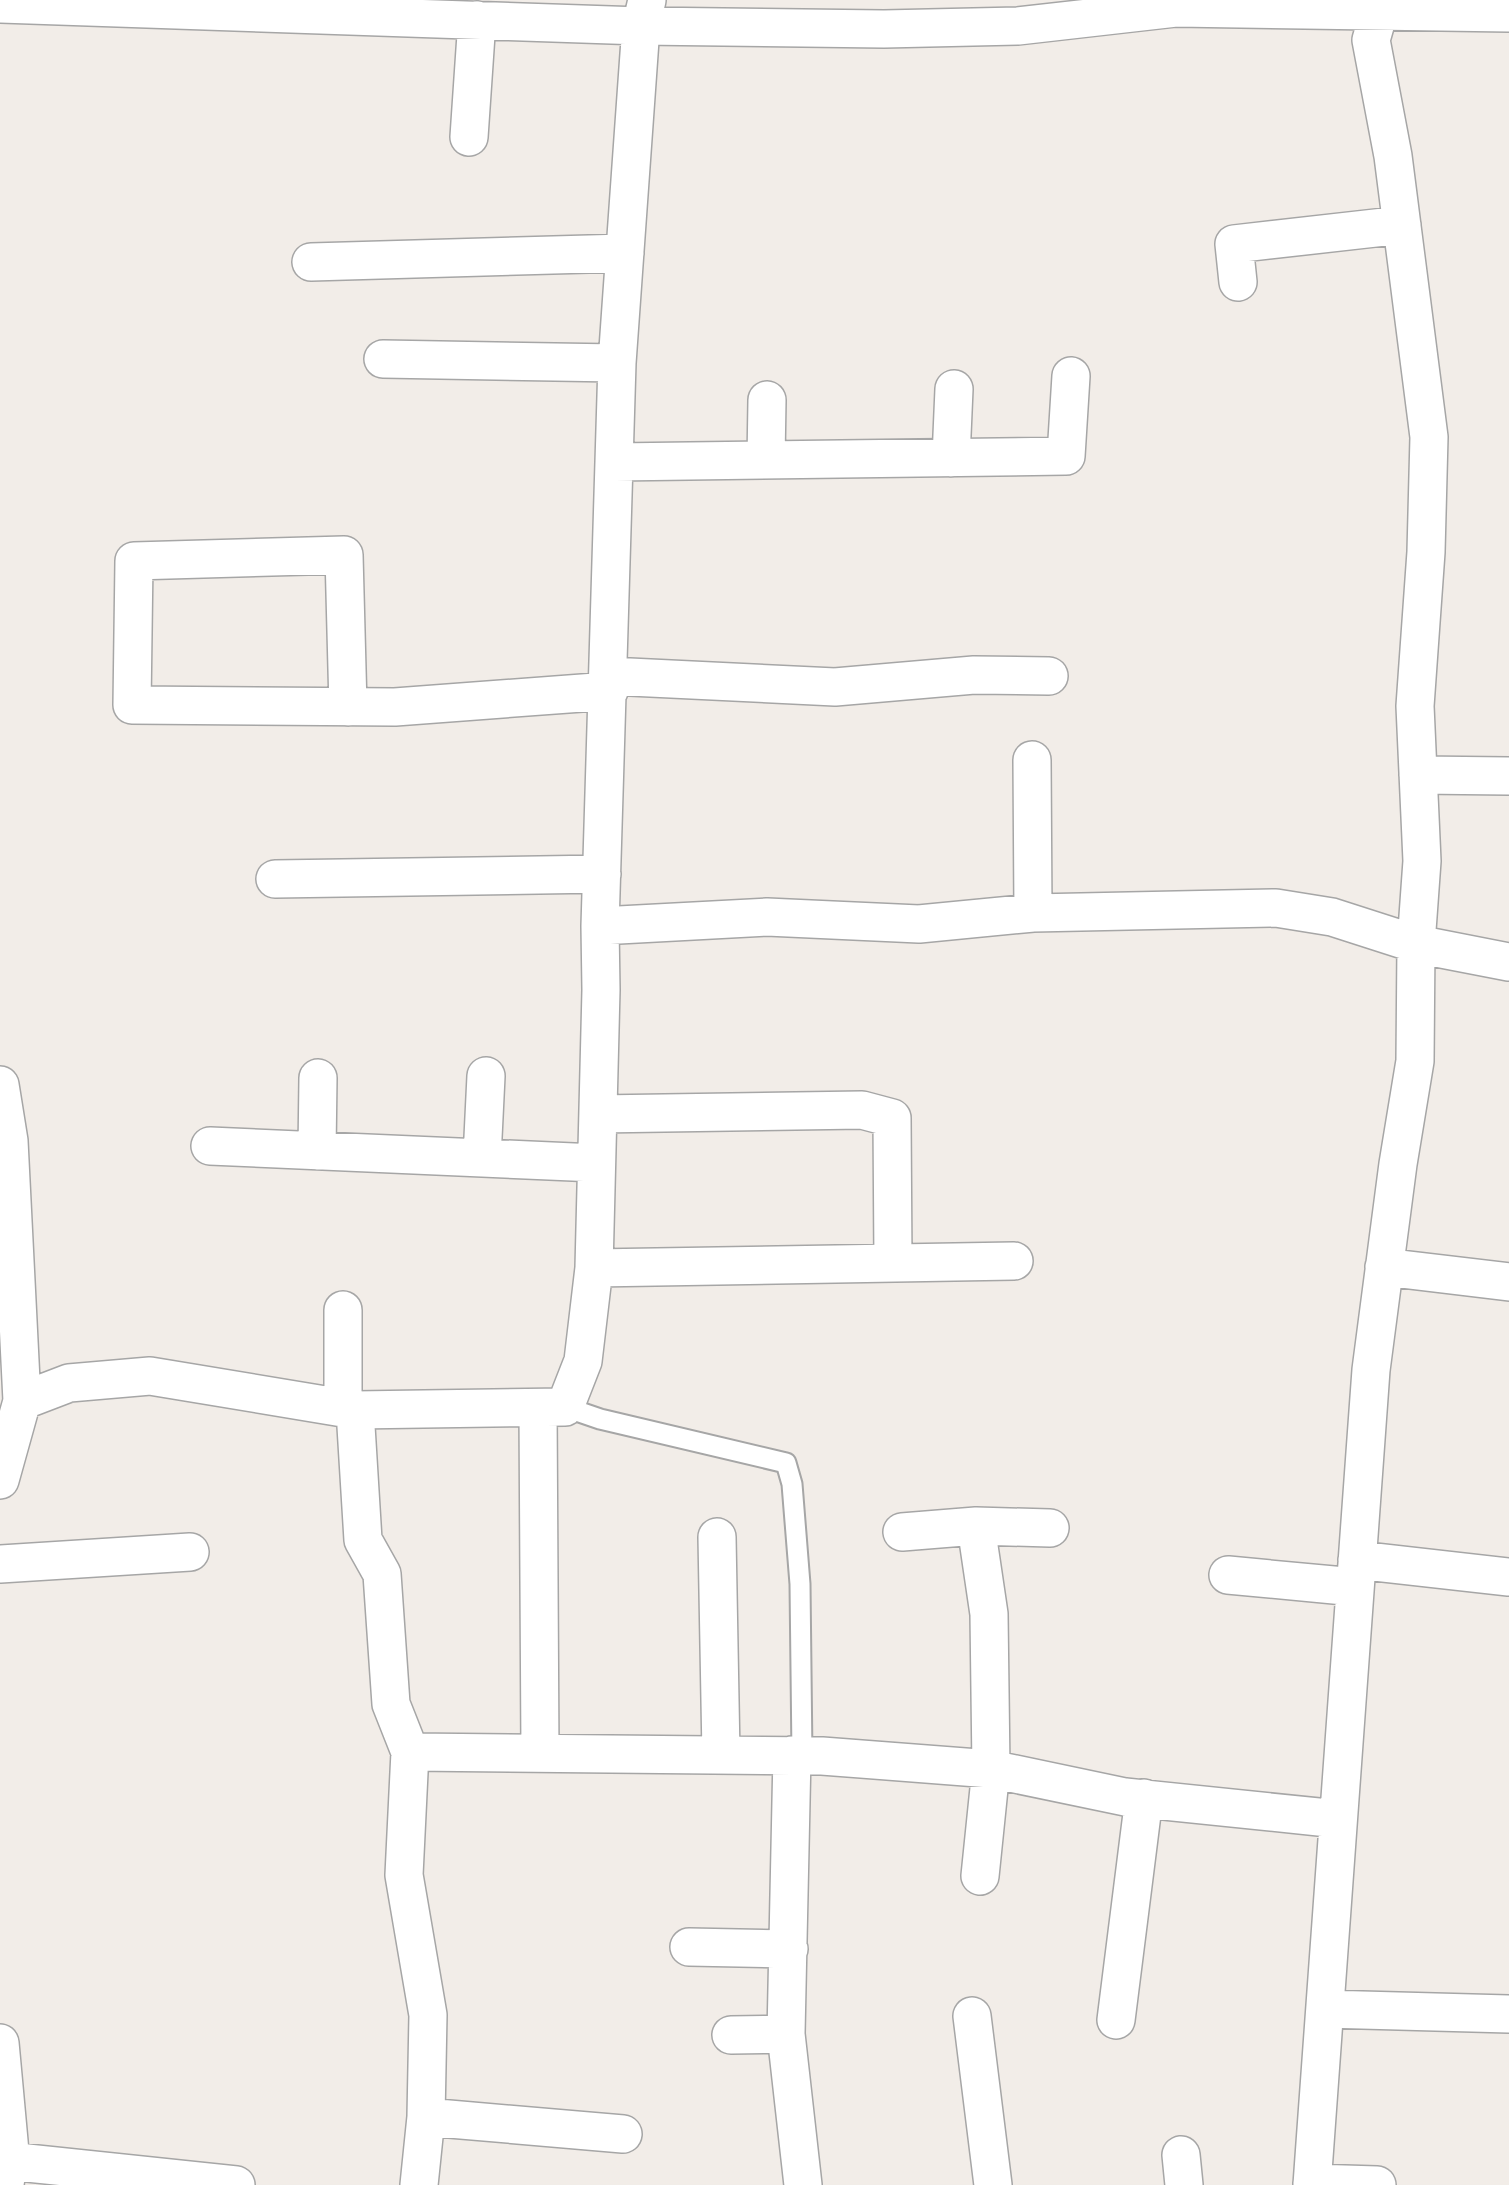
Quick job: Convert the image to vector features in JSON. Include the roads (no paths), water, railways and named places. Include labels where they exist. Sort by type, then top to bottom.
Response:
[{"type":"street","points":[[0,4],[477,20],[644,13],[884,15],[1018,26],[1176,8],[1379,6],[1509,13]]},
{"type":"street","points":[[1377,2185],[1312,2184],[1371,1370],[1398,1164],[1415,1061],[1416,944],[1422,861],[1415,706],[1426,552],[1429,437],[1392,156],[1371,40],[1379,6]]},
{"type":"street","points":[[540,1753],[552,1407],[583,1361],[594,1268],[601,990],[600,926],[617,363],[644,13]]},
{"type":"street","points":[[469,137],[477,20]]},
{"type":"street","points":[[1238,282],[1234,244],[1402,225]]},
{"type":"street","points":[[311,262],[625,253]]},
{"type":"street","points":[[383,359],[617,363]]},
{"type":"street","points":[[615,462],[1066,456],[1070,376]]},
{"type":"street","points":[[951,458],[954,389]]},
{"type":"street","points":[[766,460],[767,400]]},
{"type":"street","points":[[348,707],[344,555],[134,561],[132,705],[348,707],[395,706],[609,684],[835,687],[974,675],[1049,676]]},
{"type":"street","points":[[1032,760],[1033,913]]},
{"type":"street","points":[[1418,775],[1509,776]]},
{"type":"street","points":[[275,879],[602,874]]},
{"type":"street","points":[[600,926],[767,917],[919,924],[1033,913],[1276,908],[1332,917],[1416,944],[1509,962]]},
{"type":"street","points":[[482,1158],[486,1076]]},
{"type":"street","points":[[317,1151],[318,1078]]},
{"type":"street","points":[[0,1085],[9,1141],[11,1424],[0,1480]]},
{"type":"street","points":[[598,1114],[862,1110],[892,1118],[893,1263]]},
{"type":"street","points":[[210,1146],[596,1163]]},
{"type":"street","points":[[594,1268],[1014,1261]]},
{"type":"street","points":[[1384,1267],[1509,1282]]},
{"type":"street","points":[[343,1310],[349,1409],[363,1540],[382,1574],[391,1704],[410,1752],[404,1875],[428,2015],[426,2117],[419,2185]]},
{"type":"street","points":[[11,1424],[69,1383],[150,1376],[349,1409],[552,1407]]},
{"type":"street","points":[[976,1526],[989,1614],[991,1769],[979,1876]]},
{"type":"street","points":[[902,1532],[976,1526],[1050,1528]]},
{"type":"street","points":[[717,1537],[721,1755]]},
{"type":"street","points":[[0,1564],[190,1552]]},
{"type":"street","points":[[1228,1575],[1509,1577]]},
{"type":"street","points":[[410,1752],[822,1755],[991,1769],[1125,1797],[1338,1819]]},
{"type":"street","points":[[797,1756],[786,2034],[803,2185]]},
{"type":"street","points":[[1116,2020],[1144,1798]]},
{"type":"street","points":[[689,1947],[789,1949]]},
{"type":"street","points":[[1325,2009],[1509,2014]]},
{"type":"street","points":[[972,2016],[993,2185]]},
{"type":"street","points":[[731,2035],[786,2034]]},
{"type":"street","points":[[0,2043],[10,2152],[7,2173],[236,2185]]},
{"type":"street","points":[[426,2117],[623,2134]]},
{"type":"lane","points":[[552,1407],[786,1462],[792,1484],[800,1584],[797,1756]]}]
